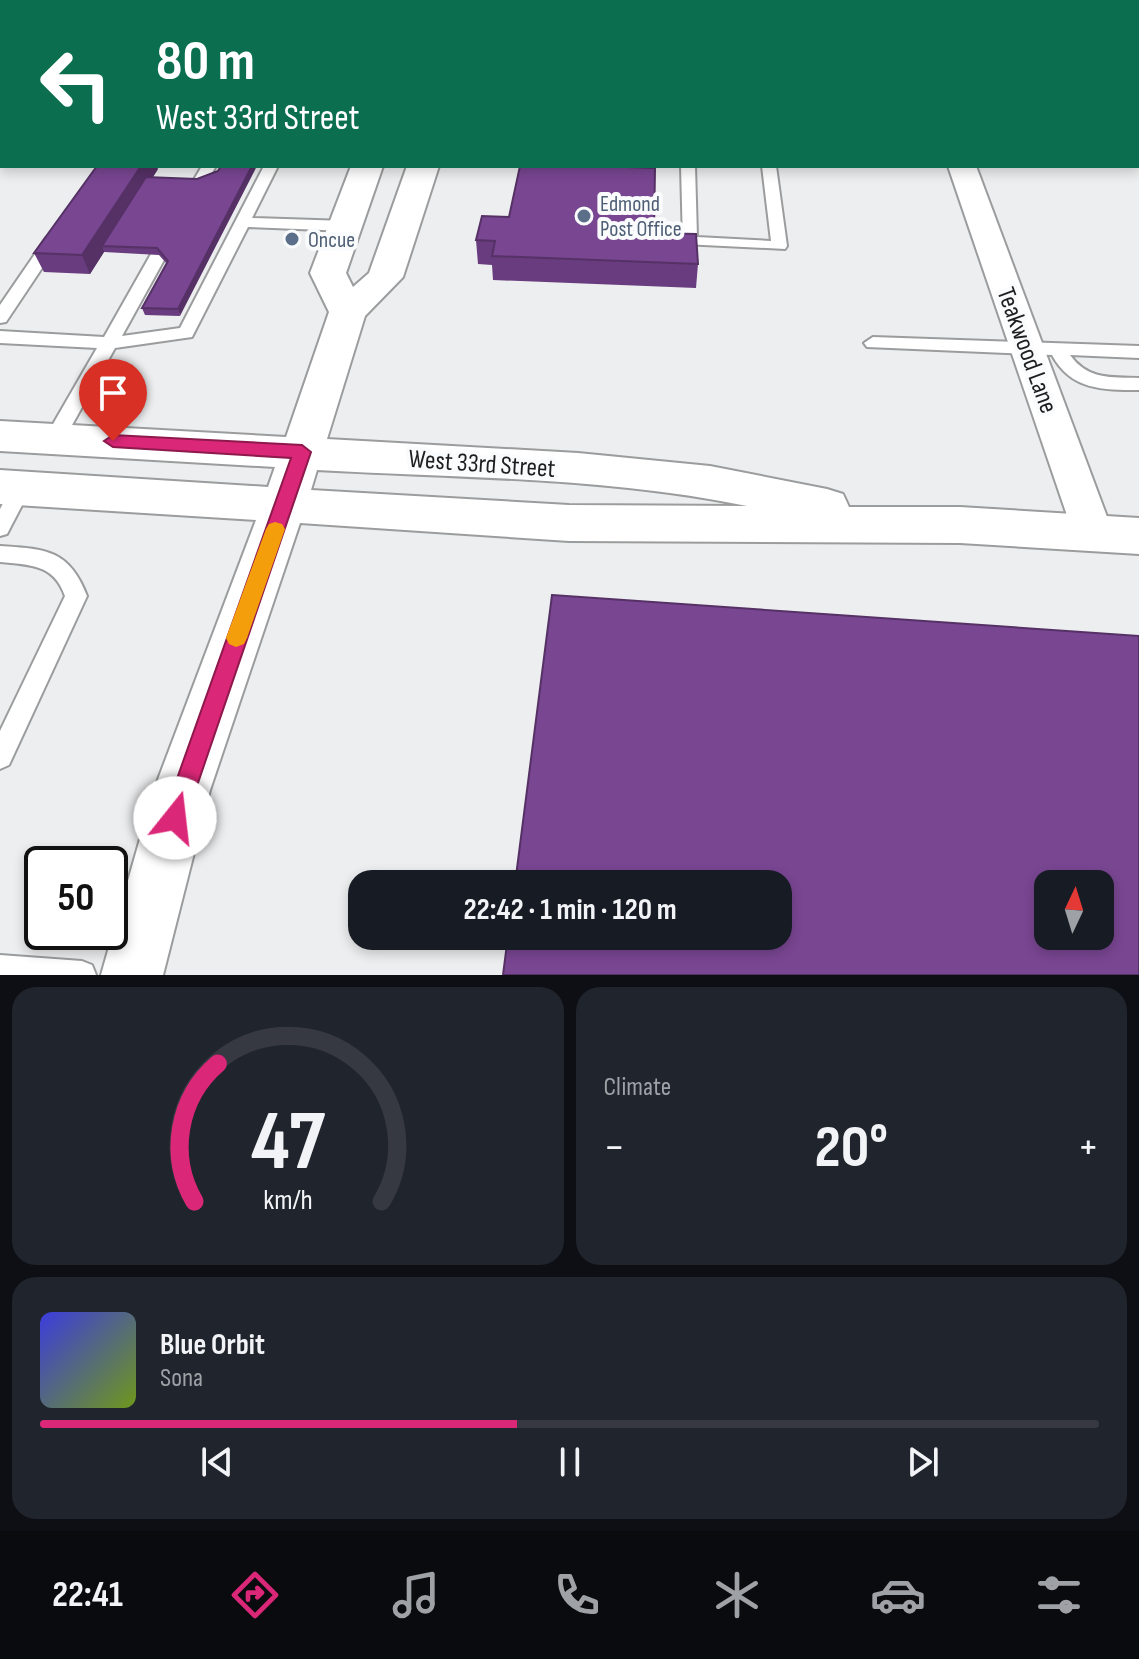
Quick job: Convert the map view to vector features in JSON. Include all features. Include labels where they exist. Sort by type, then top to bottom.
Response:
[{"type":"main road","points":[[348,312],[328,273],[366,168]]},
{"type":"main road","points":[[132,975],[182,790],[284,505],[348,312],[385,277],[422,168]]},
{"type":"main road","name":"West 33rd Street","points":[[0,436],[578,469],[710,482],[826,506],[960,525]]},
{"type":"main road","name":"West 33rd Street","points":[[10,488],[569,523],[960,525],[1139,536]]},
{"type":"street","name":"Teakwood Lane","points":[[963,168],[1042,349],[1093,533]]},
{"type":"lane","points":[[688,168],[689,241],[779,246],[769,168]]},
{"type":"lane","points":[[199,212],[183,211],[200,195],[209,175]]},
{"type":"lane","points":[[0,337],[109,343],[186,333],[197,299],[257,180]]},
{"type":"lane","points":[[237,222],[347,226]]},
{"type":"lane","points":[[55,438],[109,343],[142,296],[180,224]]},
{"type":"lane","points":[[0,318],[60,230]]},
{"type":"lane","points":[[873,343],[1139,352]]},
{"type":"lane","points":[[1042,349],[1087,382],[1139,384]]},
{"type":"lane","points":[[0,528],[10,488]]},
{"type":"lane","points":[[0,554],[50,559],[71,578],[76,596],[0,757]]},
{"type":"lane","points":[[0,969],[82,975]]},
{"type":"building","points":[[96,168],[140,168],[82,255],[34,253]]},
{"type":"building","points":[[220,168],[251,168],[178,309],[142,308],[168,261],[157,248],[102,246],[146,177],[197,179]]},
{"type":"building","name":"Edmond Post Office","points":[[520,168],[655,168],[654,233],[696,234],[698,264],[492,256],[495,241],[476,240],[482,216],[509,217]]},
{"type":"building","points":[[552,595],[1139,636],[1139,975],[503,975],[506,950],[792,950],[792,870],[517,870]]},
{"type":"slow traffic","points":[[236,638],[275,529]]},
{"type":"place","name":"Edmond Post Office","points":[[584,216]]},
{"type":"place","name":"Oncue","points":[[292,239]]},
{"type":"route","points":[[113,441],[302,452],[182,790],[175,818]]}]
